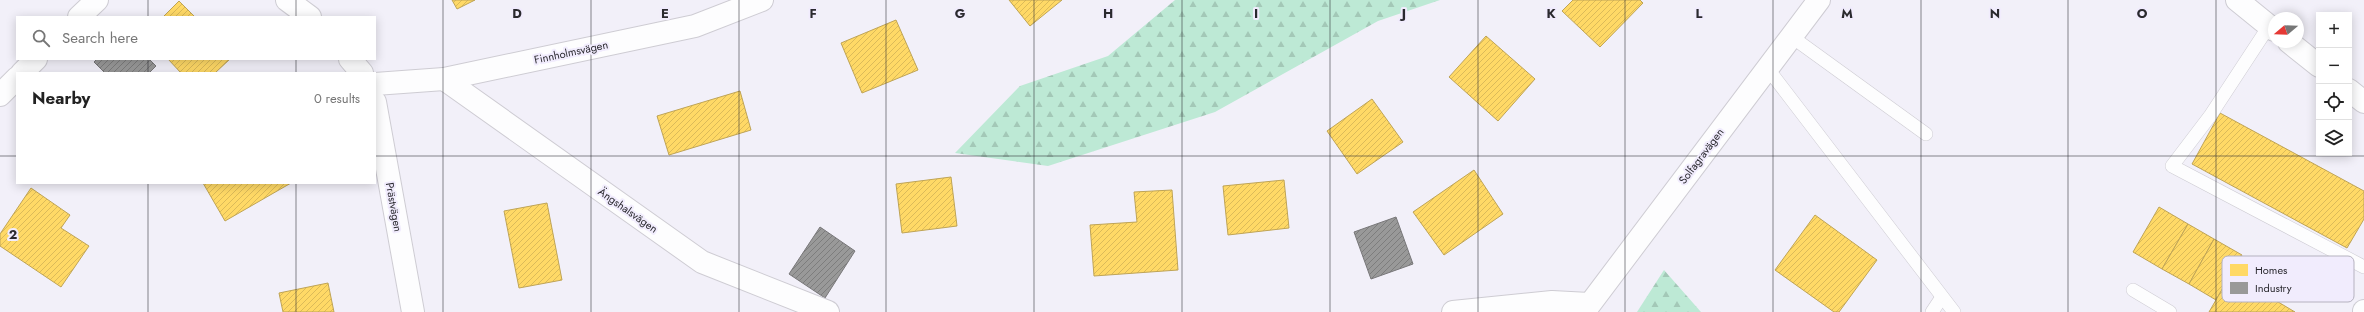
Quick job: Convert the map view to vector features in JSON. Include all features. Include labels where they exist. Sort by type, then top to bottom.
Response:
[{"type":"street","points":[[80,16],[97,0]]},
{"type":"street","points":[[287,0],[309,16]]},
{"type":"street","name":"Finnholmsvägen","points":[[376,84],[444,79],[695,26],[762,0]]},
{"type":"street","name":"Solfagravägen","points":[[1587,308],[1819,0]]},
{"type":"street","points":[[2237,0],[2268,25]]},
{"type":"street","points":[[2296,48],[2316,64]]},
{"type":"street","points":[[23,72],[35,60]]},
{"type":"street","points":[[351,60],[361,72]]},
{"type":"street","points":[[0,95],[16,79]]},
{"type":"street","name":"Ängshalsvägen","points":[[444,79],[702,262],[828,312]]},
{"type":"street","points":[[2352,92],[2364,102]]},
{"type":"street","name":"Prästvägen","points":[[376,108],[413,312]]},
{"type":"street","points":[[1453,312],[1552,302],[1587,308]]},
{"type":"lane","points":[[2268,34],[2210,116],[2172,166],[2343,256]]},
{"type":"lane","points":[[1792,36],[1926,134]]},
{"type":"lane","points":[[1768,69],[1954,312]]},
{"type":"lane","points":[[2354,262],[2364,267]]},
{"type":"lane","points":[[2133,290],[2170,312]]},
{"type":"lane","points":[[1932,312],[1942,297]]},
{"type":"green space","points":[[1175,0],[1440,0],[1378,21],[1215,112],[1048,166],[955,153],[1020,86],[1108,56]]},
{"type":"green space","points":[[1664,270],[1701,312],[1637,312]]},
{"type":"building: Homes","points":[[452,0],[475,0],[457,9]]},
{"type":"building: Homes","points":[[1009,0],[1062,0],[1030,26]]},
{"type":"building: Homes","points":[[1573,0],[1640,0],[1643,3],[1600,47],[1562,11]]},
{"type":"building: Homes","points":[[179,1],[194,16],[164,16]]},
{"type":"building: Homes","points":[[896,20],[918,70],[862,93],[841,43]]},
{"type":"building: Homes","points":[[1486,36],[1535,79],[1498,121],[1449,77]]},
{"type":"building: Homes","points":[[169,60],[229,60],[216,72],[180,72]]},
{"type":"building: Homes","points":[[740,91],[751,130],[669,155],[657,116]]},
{"type":"building: Homes","points":[[1372,99],[1403,142],[1357,174],[1327,131]]},
{"type":"building: Homes","points":[[2220,113],[2364,191],[2364,219],[2347,248],[2192,164]]},
{"type":"building: Homes","points":[[1474,170],[1503,214],[1444,255],[1413,212]]},
{"type":"building: Homes","points":[[951,177],[957,226],[902,233],[896,184]]},
{"type":"building: Homes","points":[[1284,180],[1289,228],[1228,235],[1223,186]]},
{"type":"building: Homes","points":[[204,184],[289,184],[225,221]]},
{"type":"building: Homes","points":[[31,188],[70,215],[61,228],[89,246],[61,287],[0,246],[0,234]]},
{"type":"building: Homes","points":[[1172,190],[1178,270],[1094,276],[1090,225],[1137,222],[1134,192]]},
{"type":"building: Homes","points":[[547,203],[562,280],[519,288],[504,211]]},
{"type":"building: Homes","points":[[2159,207],[2188,224],[2162,269],[2133,252]]},
{"type":"building: Homes","points":[[1815,215],[1877,260],[1839,312],[1834,312],[1775,270]]},
{"type":"building: Homes","points":[[2188,224],[2214,239],[2189,284],[2162,269]]},
{"type":"building: Homes","points":[[2214,239],[2242,255],[2222,256],[2222,290],[2216,300],[2189,284]]},
{"type":"building: Homes","points":[[328,283],[334,312],[283,312],[279,293]]},
{"type":"building: Homes","points":[[2222,290],[2222,302],[2278,302],[2295,312],[2209,312]]},
{"type":"building: Industry","points":[[96,60],[150,60],[156,66],[150,72],[104,72],[94,62]]},
{"type":"building: Industry","points":[[1396,217],[1413,264],[1371,279],[1354,232]]},
{"type":"building: Industry","points":[[820,227],[855,251],[825,298],[789,274]]}]
